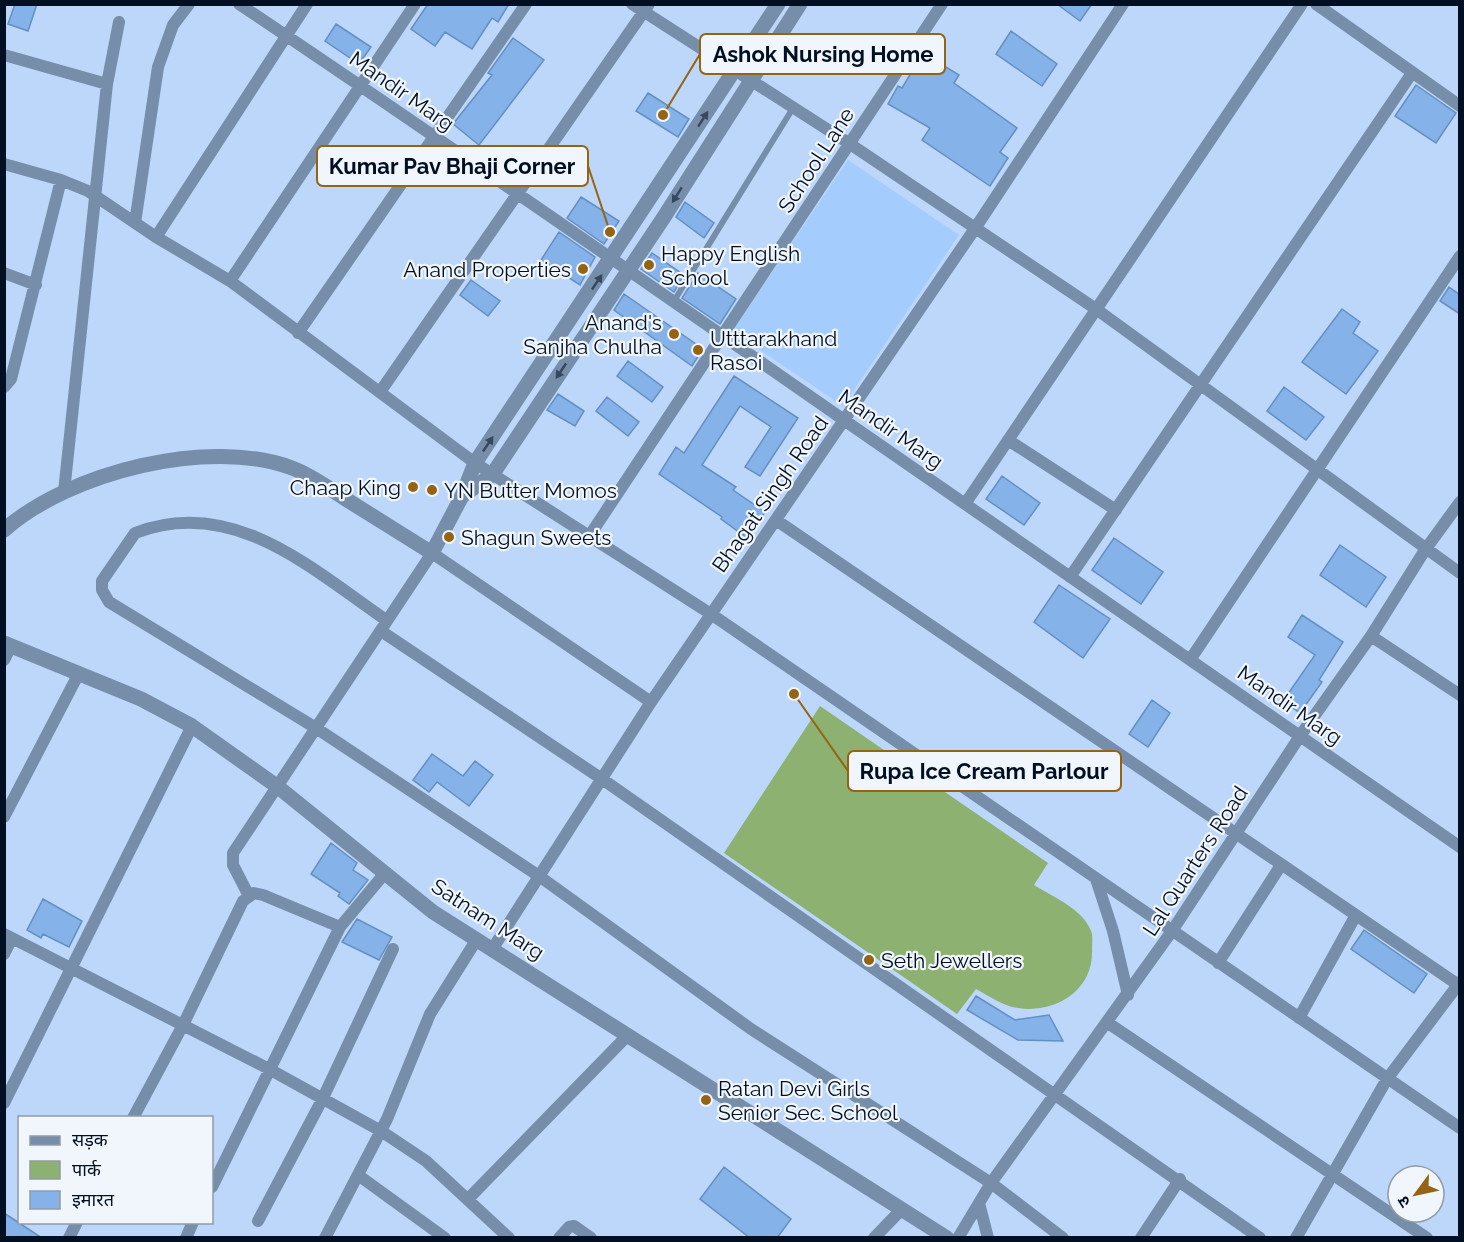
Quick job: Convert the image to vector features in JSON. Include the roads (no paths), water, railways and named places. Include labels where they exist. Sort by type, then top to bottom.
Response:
[{"type":"street","points":[[135,223],[158,67],[173,25],[189,4]]},
{"type":"street","name":"Mandir Marg","points":[[238,4],[361,85],[435,139],[613,259],[1460,847]]},
{"type":"street","points":[[156,237],[307,4]]},
{"type":"street","points":[[230,281],[415,4]]},
{"type":"street","points":[[298,333],[435,139],[526,4]]},
{"type":"street","points":[[632,4],[647,8],[734,71],[850,144],[974,230],[1096,309],[1425,550],[1460,573]]},
{"type":"street","points":[[249,896],[233,865],[233,853],[432,553],[462,496],[475,463],[613,259],[778,4]]},
{"type":"street","points":[[462,496],[492,475],[800,4]]},
{"type":"street","name":"School Lane","points":[[590,535],[724,337],[942,4]]},
{"type":"street","name":"Bhagat Singh Road","points":[[494,948],[651,702],[974,230],[1123,4]]},
{"type":"street","points":[[965,504],[1302,4]]},
{"type":"street","points":[[1316,4],[1460,106]]},
{"type":"street","points":[[380,392],[647,8]]},
{"type":"street","points":[[64,492],[107,84],[118,22]]},
{"type":"street","points":[[4,55],[107,84]]},
{"type":"street","points":[[1070,577],[1412,73]]},
{"type":"street","points":[[4,164],[61,180],[96,196],[156,237],[230,281],[492,475],[590,535],[711,614],[1460,1128]]},
{"type":"street","points":[[7,381],[36,285],[61,180]]},
{"type":"street","points":[[1190,660],[1460,256]]},
{"type":"street","points":[[4,273],[36,285]]},
{"type":"street","points":[[1008,440],[1116,510]]},
{"type":"street","points":[[4,530],[64,492],[100,477],[150,464],[178,459],[242,457],[280,464],[304,473],[432,553],[651,702]]},
{"type":"street","name":"Lal Quarters Road","points":[[958,1238],[991,1183],[1172,932],[1300,736],[1371,636],[1425,550],[1460,502]]},
{"type":"street","points":[[776,520],[1459,984],[1387,1078],[1296,1238]]},
{"type":"street","points":[[1063,1238],[991,1183],[751,1029],[539,876],[316,728],[109,602],[102,590],[102,582],[128,540],[135,533],[146,529],[173,525],[228,525],[276,545],[383,625],[1180,1179],[1260,1238]]},
{"type":"street","points":[[1371,636],[1460,695]]},
{"type":"street","name":"Satnam Marg","points":[[7,649],[141,699],[192,726],[278,786],[434,912],[947,1238]]},
{"type":"street","points":[[4,817],[78,675]]},
{"type":"street","points":[[4,1103],[192,726]]},
{"type":"street","points":[[1218,963],[1281,865]]},
{"type":"street","points":[[213,1185],[340,927],[385,873]]},
{"type":"street","points":[[1096,879],[1113,931],[1128,995]]},
{"type":"street","points":[[134,1116],[183,1025],[243,901],[249,896],[263,895],[340,927]]},
{"type":"street","points":[[1299,1018],[1356,915]]},
{"type":"street","points":[[4,954],[8,936],[71,966],[323,1098],[381,1131],[426,1161],[469,1198],[509,1238]]},
{"type":"street","points":[[325,1238],[381,1131],[430,1014],[477,939]]},
{"type":"street","points":[[258,1221],[323,1098],[393,949]]},
{"type":"street","points":[[1108,1023],[1427,1238]]},
{"type":"street","points":[[469,1198],[628,1035]]},
{"type":"street","points":[[358,1175],[445,1238]]},
{"type":"street","points":[[1141,1238],[1180,1179]]},
{"type":"street","points":[[979,1203],[988,1238]]},
{"type":"street","points":[[874,1238],[901,1210]]},
{"type":"street","points":[[69,1238],[76,1224]]},
{"type":"street","points":[[186,1238],[193,1224]]},
{"type":"street","points":[[559,1238],[569,1227],[574,1226],[591,1238]]},
{"type":"lane","points":[[674,302],[794,108]]},
{"type":"place","name":"Ashok Nursing Home","points":[[663,115]]},
{"type":"place","name":"Kumar Pav Bhaji Corner","points":[[610,232]]},
{"type":"place","name":"Happy English School","points":[[649,265]]},
{"type":"place","name":"Anand Properties","points":[[583,269]]},
{"type":"place","name":"Anand's Sanjha Chulha","points":[[674,334]]},
{"type":"place","name":"Utttarakhand Rasoi","points":[[698,350]]},
{"type":"place","name":"Chaap King","points":[[413,487]]},
{"type":"place","name":"YN Butter Momos","points":[[432,490]]},
{"type":"place","name":"Shagun Sweets","points":[[449,537]]},
{"type":"place","name":"Rupa Ice Cream Parlour","points":[[794,694]]},
{"type":"place","name":"Seth Jewellers","points":[[869,960]]},
{"type":"place","name":"Ratan Devi Girls Senior Sec. School","points":[[706,1100]]}]
